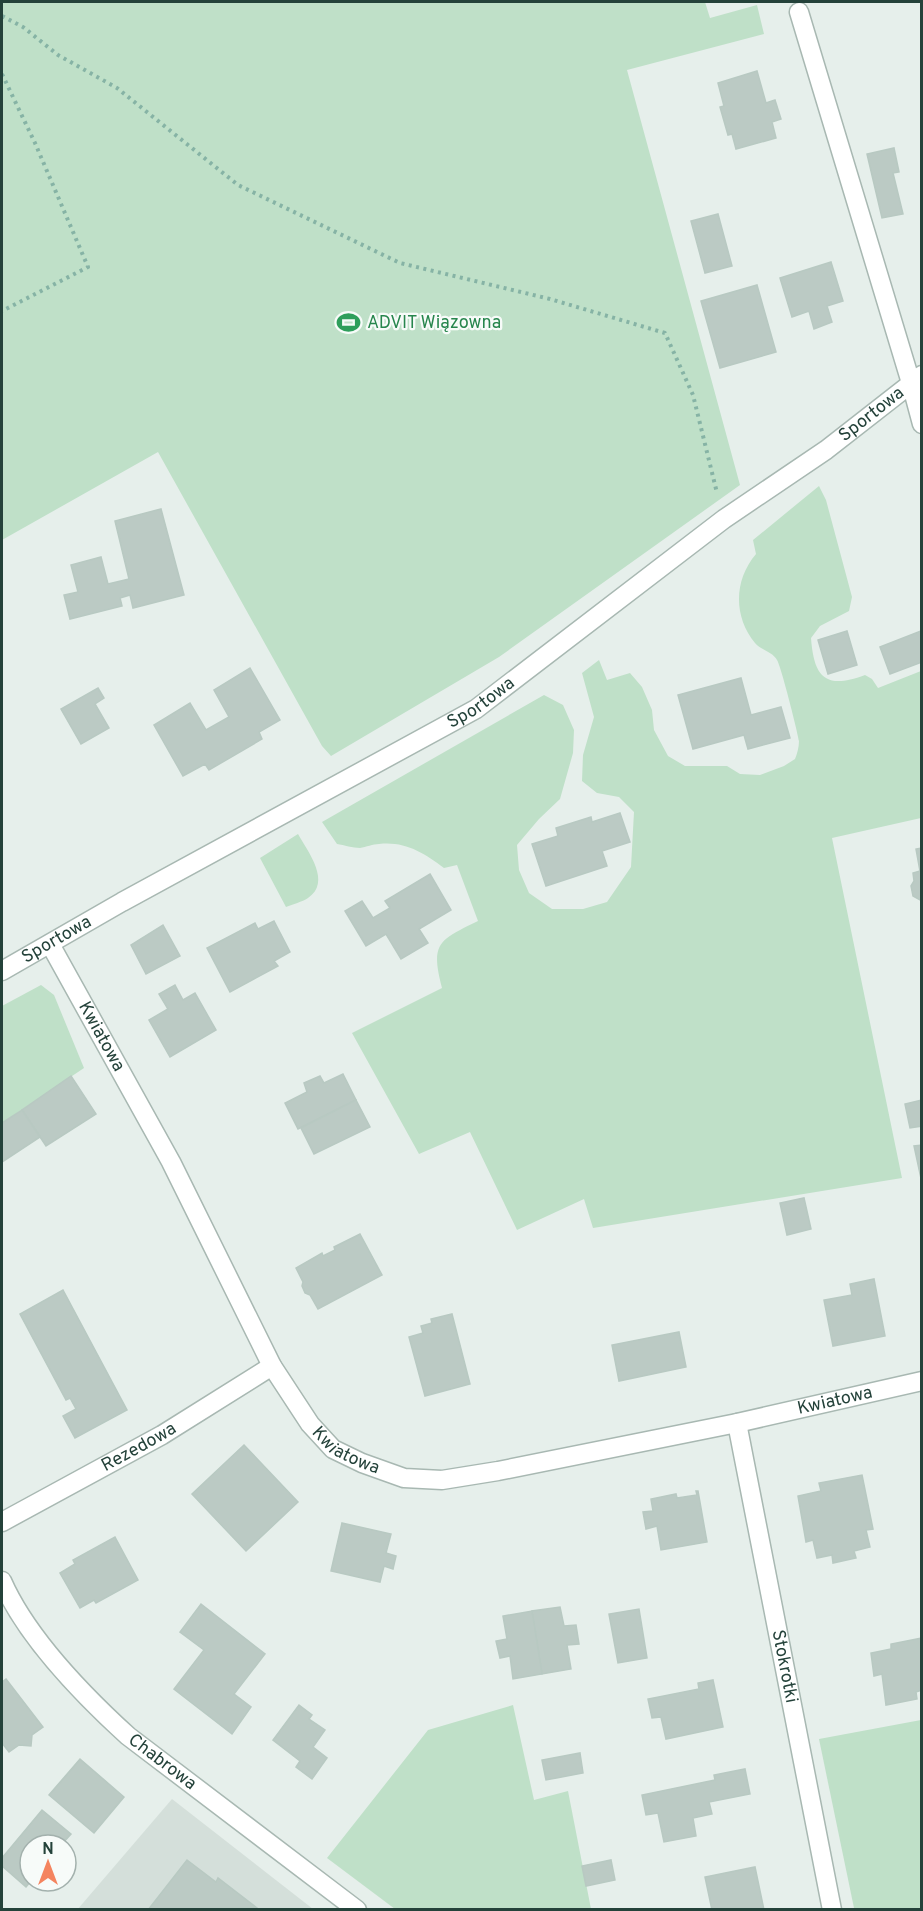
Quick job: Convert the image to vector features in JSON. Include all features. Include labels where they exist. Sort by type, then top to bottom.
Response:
[{"type":"street","points":[[799,12],[916,379],[921,424]]},
{"type":"street","name":"Sportowa","points":[[2,971],[122,902],[476,709],[724,519],[826,450],[916,379]]},
{"type":"street","name":"Kwiatowa","points":[[50,944],[171,1162],[272,1366],[310,1424],[333,1449],[362,1463],[404,1478],[442,1480],[737,1423],[921,1380]]},
{"type":"street","name":"Rezedowa","points":[[2,1522],[162,1436],[272,1366]]},
{"type":"street","name":"Stokrotki","points":[[737,1423],[832,1910]]},
{"type":"street","name":"Chabrowa","points":[[2,1581],[12,1605],[29,1628],[75,1683],[128,1736],[357,1910]]},
{"type":"path","points":[[2,16],[22,27],[58,55],[117,88],[238,185],[399,262],[550,299],[665,333],[693,395],[724,519]]},
{"type":"path","points":[[2,74],[35,143],[88,267],[2,311]]},
{"type":"shaded area","points":[[172,1799],[313,1909],[77,1910]]},
{"type":"green space","name":"ADVIT Wiązowna","points":[[2,2],[705,2],[710,18],[757,5],[764,34],[627,70],[740,485],[499,657],[331,756],[322,746],[158,452],[2,540]]},
{"type":"green space","points":[[819,486],[826,500],[852,597],[849,611],[820,626],[811,638],[819,671],[824,677],[840,681],[865,675],[872,679],[878,688],[921,671],[921,818],[832,838],[902,1178],[593,1228],[584,1199],[517,1230],[470,1132],[419,1154],[352,1033],[442,988],[437,961],[441,945],[454,933],[478,921],[457,865],[444,868],[422,853],[397,844],[377,844],[354,848],[337,844],[322,822],[544,695],[563,705],[574,730],[573,753],[560,799],[517,845],[519,870],[529,893],[552,909],[583,909],[607,902],[631,867],[634,812],[619,797],[597,793],[582,781],[583,755],[594,717],[582,673],[599,660],[607,680],[630,673],[642,687],[652,710],[654,730],[668,756],[685,766],[727,766],[740,774],[760,775],[795,759],[799,741],[779,665],[775,657],[755,643],[748,632],[740,610],[740,586],[743,575],[756,554],[753,540]]},
{"type":"green space","points":[[298,834],[316,867],[318,884],[308,898],[286,907],[260,858]]},
{"type":"green space","points":[[41,985],[54,995],[84,1068],[2,1123],[2,1006]]},
{"type":"green space","points":[[513,1705],[534,1800],[568,1791],[591,1909],[395,1909],[327,1858],[428,1730]]},
{"type":"green space","points":[[921,1720],[921,1909],[854,1908],[819,1739]]},
{"type":"building","points":[[757,71],[766,103],[775,100],[781,119],[772,122],[776,138],[736,149],[732,134],[728,135],[720,107],[724,106],[718,83]]},
{"type":"building","points":[[894,148],[899,172],[893,173],[903,214],[882,218],[867,154]]},
{"type":"building","points":[[718,214],[732,266],[705,273],[691,221]]},
{"type":"building","points":[[831,262],[843,301],[827,306],[832,322],[814,329],[809,311],[792,317],[780,278]]},
{"type":"building","points":[[757,285],[776,352],[720,368],[701,301]]},
{"type":"building","points":[[161,509],[184,595],[133,608],[130,595],[120,598],[122,606],[70,619],[64,595],[78,592],[71,565],[101,557],[108,584],[129,579],[115,521]]},
{"type":"building","points":[[922,627],[922,662],[890,674],[880,647],[921,631]]},
{"type":"building","points":[[847,631],[857,665],[828,674],[818,640]]},
{"type":"building","points":[[250,668],[280,720],[259,732],[262,739],[209,770],[205,764],[183,776],[154,725],[190,703],[206,730],[229,717],[214,690]]},
{"type":"building","points":[[741,678],[751,715],[781,707],[790,738],[748,749],[744,735],[693,749],[678,695]]},
{"type":"building","points":[[98,688],[104,698],[95,704],[109,728],[81,744],[61,709]]},
{"type":"building","points":[[620,813],[630,842],[602,851],[607,866],[546,886],[532,844],[558,836],[556,828],[591,817],[592,822]]},
{"type":"building","points":[[922,848],[922,901],[913,896],[911,886],[914,881],[913,873],[920,871],[916,849]]},
{"type":"building","points":[[430,874],[451,910],[419,929],[428,943],[401,959],[386,934],[366,946],[345,911],[362,901],[373,918],[390,908],[385,901]]},
{"type":"building","points":[[274,921],[290,952],[274,961],[278,966],[230,992],[207,948],[255,923],[258,929]]},
{"type":"building","points":[[163,925],[180,956],[146,974],[131,945]]},
{"type":"building","points":[[175,985],[183,1000],[195,993],[216,1030],[170,1057],[149,1020],[168,1009],[159,994]]},
{"type":"building","points":[[343,1074],[356,1100],[298,1129],[285,1103],[307,1092],[304,1083],[320,1076],[324,1083]]},
{"type":"building","points":[[71,1076],[96,1114],[46,1146],[22,1110]]},
{"type":"building","points":[[356,1100],[370,1127],[314,1154],[301,1128]]},
{"type":"building","points":[[922,1100],[922,1126],[910,1128],[905,1104]]},
{"type":"building","points":[[22,1110],[40,1137],[2,1162],[2,1123]]},
{"type":"building","points":[[922,1145],[922,1183],[914,1146]]},
{"type":"building","points":[[804,1198],[811,1229],[787,1235],[780,1203]]},
{"type":"building","points":[[360,1234],[382,1275],[318,1309],[310,1295],[305,1293],[303,1282],[296,1268],[322,1253],[323,1256],[335,1250],[334,1247]]},
{"type":"building","points":[[874,1279],[885,1336],[833,1346],[824,1300],[852,1295],[850,1284]]},
{"type":"building","points":[[63,1290],[127,1410],[75,1438],[63,1416],[76,1409],[70,1398],[66,1400],[20,1314]]},
{"type":"building","points":[[452,1314],[470,1384],[425,1396],[409,1337],[423,1333],[421,1326],[432,1323],[431,1319]]},
{"type":"building","points":[[679,1332],[686,1367],[619,1381],[612,1345]]},
{"type":"building","points":[[244,1445],[298,1502],[246,1551],[192,1494]]},
{"type":"building","points":[[862,1475],[873,1529],[866,1530],[870,1547],[854,1551],[856,1558],[833,1563],[832,1555],[817,1558],[813,1540],[806,1542],[798,1496],[821,1491],[819,1483]]},
{"type":"building","points":[[696,1491],[698,1491],[707,1542],[661,1550],[657,1526],[646,1529],[643,1512],[653,1511],[651,1499],[676,1494],[677,1498],[697,1495]]},
{"type":"building","points":[[342,1523],[391,1534],[386,1553],[396,1556],[393,1569],[384,1566],[380,1582],[331,1571]]},
{"type":"building","points":[[115,1537],[138,1580],[96,1603],[94,1600],[80,1608],[60,1573],[75,1564],[73,1560]]},
{"type":"building","points":[[201,1604],[265,1654],[234,1694],[251,1707],[232,1734],[174,1689],[204,1650],[180,1632]]},
{"type":"building","points":[[560,1607],[564,1626],[576,1625],[579,1644],[567,1645],[571,1669],[542,1674],[532,1611]]},
{"type":"building","points":[[639,1609],[647,1658],[618,1663],[609,1614]]},
{"type":"building","points":[[532,1611],[542,1674],[513,1679],[510,1656],[500,1658],[496,1641],[507,1639],[503,1616]]},
{"type":"building","points":[[922,1638],[922,1690],[916,1692],[917,1699],[886,1705],[882,1674],[874,1676],[871,1653],[891,1649],[891,1644]]},
{"type":"building","points":[[6,1679],[43,1727],[32,1735],[31,1746],[19,1745],[9,1752],[2,1743],[2,1682]]},
{"type":"building","points":[[713,1680],[723,1727],[666,1739],[661,1717],[652,1718],[648,1699],[699,1689],[698,1683]]},
{"type":"building","points":[[299,1705],[312,1715],[309,1719],[325,1730],[313,1747],[327,1758],[312,1779],[296,1767],[300,1761],[273,1740]]},
{"type":"building","points":[[580,1753],[583,1773],[546,1780],[542,1760]]},
{"type":"building","points":[[80,1759],[124,1797],[94,1833],[49,1795]]},
{"type":"building","points":[[745,1769],[750,1794],[709,1802],[712,1814],[693,1818],[696,1836],[664,1842],[658,1813],[646,1815],[642,1795],[715,1780],[714,1775]]},
{"type":"building","points":[[42,1810],[70,1833],[23,1833]]},
{"type":"building","points":[[18,1839],[18,1880],[2,1866],[2,1858]]},
{"type":"building","points":[[187,1860],[216,1882],[218,1878],[257,1908],[148,1910]]},
{"type":"building","points":[[611,1860],[615,1880],[586,1886],[582,1866]]},
{"type":"building","points":[[755,1867],[764,1910],[712,1910],[705,1877]]},
{"type":"place","name":"ADVIT Wiązowna","points":[[349,323]]}]
